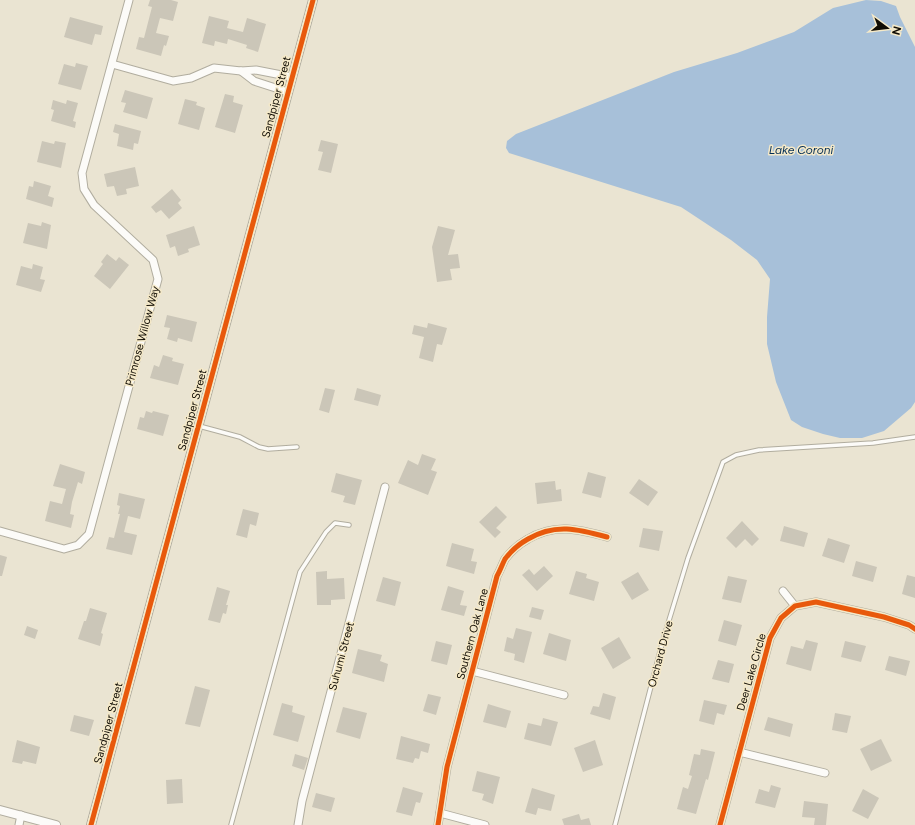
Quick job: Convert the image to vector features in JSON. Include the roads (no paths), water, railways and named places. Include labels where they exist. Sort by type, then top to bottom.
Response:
[{"type":"street","name":"Primrose Willow Way","points":[[0,531],[64,549],[78,545],[89,534],[158,279],[154,260],[94,205],[84,189],[82,173],[129,0]]},
{"type":"street","name":"Sandpiper Street","points":[[91,825],[312,0]]},
{"type":"street","points":[[112,64],[173,81],[191,78],[214,68],[241,71],[256,70],[292,77]]},
{"type":"street","points":[[241,71],[254,81],[288,92]]},
{"type":"street","name":"Suhumi Street","points":[[298,825],[302,801],[385,488]]},
{"type":"street","name":"Southern Oak Lane","points":[[438,825],[447,767],[497,576],[506,558],[519,544],[536,534],[552,529],[585,531],[607,537]]},
{"type":"street","points":[[782,591],[795,606],[816,602],[884,617],[909,625],[915,629]]},
{"type":"street","name":"Deer Lake Circle","points":[[720,825],[770,638],[781,618],[795,606]]},
{"type":"street","points":[[472,672],[564,695]]},
{"type":"street","points":[[739,752],[825,773]]},
{"type":"street","points":[[0,810],[56,825]]},
{"type":"street","points":[[440,813],[485,825]]},
{"type":"street","points":[[19,825],[21,815]]},
{"type":"lane","points":[[198,426],[240,437],[259,447],[268,449],[297,447]]},
{"type":"lane","name":"Orchard Drive","points":[[615,825],[663,640],[688,558],[723,462],[736,455],[759,450],[873,443],[915,437]]},
{"type":"lane","points":[[231,825],[300,572],[326,532],[335,523],[349,525]]},
{"type":"water","name":"Lake Coroni","points":[[866,0],[881,1],[896,6],[915,47],[915,402],[911,408],[884,431],[862,438],[840,438],[802,427],[791,420],[776,382],[767,344],[767,317],[770,279],[757,260],[731,240],[681,207],[509,153],[506,148],[507,141],[516,134],[674,72],[737,53],[794,32],[833,8]]}]
